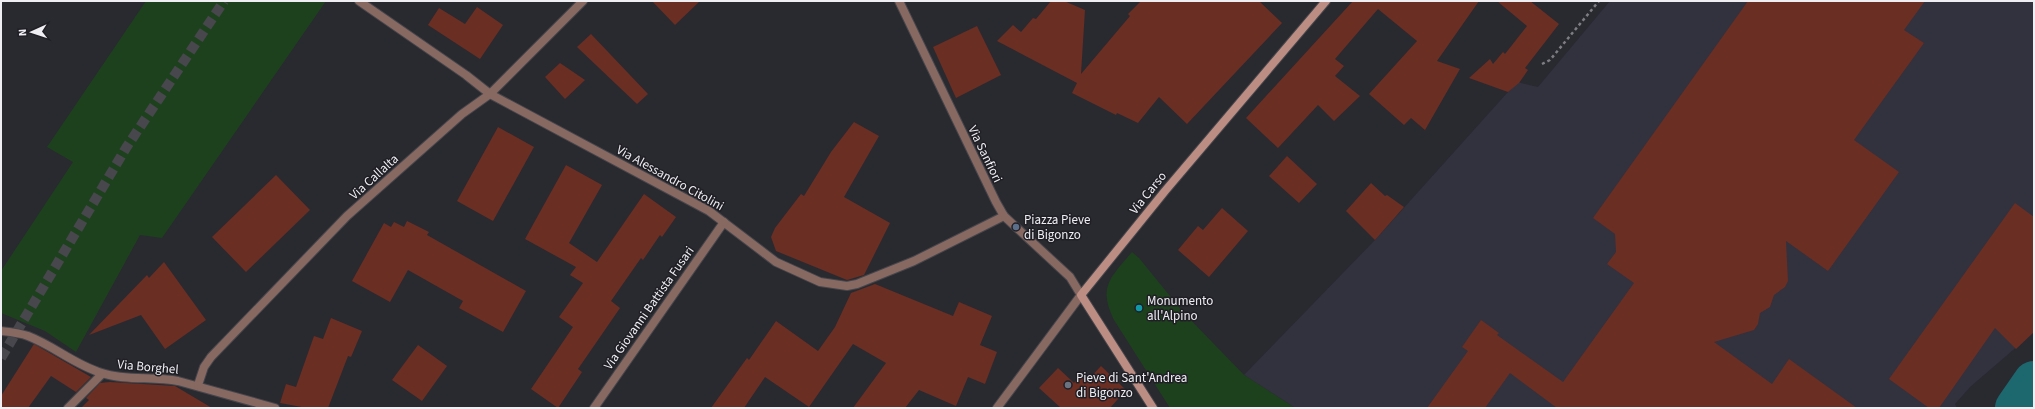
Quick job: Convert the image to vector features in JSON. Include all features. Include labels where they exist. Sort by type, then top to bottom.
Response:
[{"type":"street","name":"Via Alessandro Citolini","points":[[359,1],[466,75],[490,94],[709,211],[776,262],[820,282],[847,286],[870,279],[914,261],[1004,216]]},
{"type":"street","name":"Via Callalta","points":[[198,386],[204,367],[211,357],[347,216],[462,114],[490,94],[583,1]]},
{"type":"street","name":"Via Sanfiori","points":[[899,1],[987,186],[1004,216],[1070,277],[1081,295]]},
{"type":"street","name":"Via Carso","points":[[996,408],[1081,295],[1170,185],[1326,1]]},
{"type":"street","name":"Via Giovanni Battista Fusari","points":[[594,408],[724,222]]},
{"type":"street","points":[[1081,295],[1153,408]]},
{"type":"street","name":"Via Borghel","points":[[1,331],[27,335],[80,364],[102,374],[126,378],[162,377],[275,408]]},
{"type":"street","points":[[68,408],[102,374]]},
{"type":"path","points":[[1542,64],[1550,60],[1599,1]]},
{"type":"shaded area","points":[[1610,1],[2034,1],[2034,332],[1970,387],[1955,404],[1957,408],[1295,408],[1244,375],[1375,240],[1517,82],[1538,87]]},
{"type":"green space","points":[[146,1],[326,1],[162,238],[140,235],[76,352],[45,331],[1,313],[1,271],[73,162],[47,147]]},
{"type":"green space","points":[[1132,252],[1139,258],[1183,312],[1244,375],[1295,408],[1170,408],[1114,320],[1109,309],[1107,291],[1109,283],[1112,276]]},
{"type":"building","points":[[652,1],[700,1],[675,25]]},
{"type":"building","points":[[1051,1],[1064,1],[1085,10],[1081,74],[1130,16],[1128,14],[1141,1],[1259,1],[1282,23],[1187,124],[1159,97],[1138,123],[1117,113],[1116,115],[1072,93],[1077,83],[997,41],[1013,25],[1021,32],[1033,18],[1036,19]]},
{"type":"building","points":[[1353,1],[1479,1],[1437,61],[1460,69],[1425,130],[1411,118],[1404,125],[1369,94],[1417,41],[1378,9],[1335,59],[1344,66],[1335,76],[1360,96],[1334,121],[1318,105],[1278,148],[1246,118]]},
{"type":"building","points":[[1497,1],[1530,1],[1559,24],[1525,68],[1528,70],[1519,83],[1508,92],[1469,78],[1490,59],[1493,64],[1503,52],[1505,54],[1527,26]]},
{"type":"building","points":[[1748,1],[1925,1],[1904,30],[1924,43],[1854,140],[1899,172],[1828,271],[1786,241],[1788,281],[1785,287],[1774,295],[1770,307],[1760,313],[1758,324],[1754,330],[1714,342],[1772,384],[1789,359],[1857,408],[1557,408],[1510,373],[1485,408],[1427,408],[1468,351],[1462,347],[1481,320],[1499,333],[1497,335],[1563,382],[1634,283],[1607,264],[1616,252],[1615,234],[1593,218]]},
{"type":"building","points":[[477,7],[503,25],[480,59],[428,25],[439,8],[465,24]]},
{"type":"building","points":[[977,26],[1001,75],[956,98],[933,47]]},
{"type":"building","points":[[591,34],[648,94],[637,104],[577,47]]},
{"type":"building","points":[[560,63],[585,80],[565,99],[545,77]]},
{"type":"building","points":[[854,122],[879,136],[844,197],[890,223],[864,275],[847,280],[776,251],[771,237],[775,228],[801,194],[804,196],[831,152]]},
{"type":"building","points":[[498,127],[534,147],[493,221],[457,201]]},
{"type":"building","points":[[1287,156],[1317,184],[1299,203],[1269,176]]},
{"type":"building","points":[[566,165],[602,185],[569,243],[597,262],[644,194],[676,217],[662,237],[660,235],[643,260],[641,258],[611,301],[620,308],[578,369],[582,372],[558,408],[531,389],[573,327],[559,317],[583,283],[570,275],[576,267],[525,239]]},
{"type":"building","points":[[276,175],[310,210],[246,272],[212,237]]},
{"type":"building","points":[[1371,183],[1385,196],[1387,195],[1404,207],[1375,240],[1346,211]]},
{"type":"building","points":[[2015,203],[2034,217],[2034,332],[2016,349],[1995,328],[1939,408],[1929,408],[1889,379]]},
{"type":"building","points":[[1222,208],[1248,231],[1209,277],[1178,250],[1198,226],[1203,230]]},
{"type":"building","points":[[407,221],[429,232],[427,235],[526,291],[503,332],[459,308],[463,301],[408,270],[390,302],[352,281],[384,223],[391,227],[394,222],[404,227]]},
{"type":"building","points":[[164,262],[206,320],[165,349],[141,315],[89,335],[147,275],[149,278]]},
{"type":"building","points":[[875,284],[953,316],[959,302],[992,316],[980,345],[997,352],[985,384],[968,377],[956,406],[919,390],[905,408],[853,408],[886,363],[853,344],[809,407],[765,377],[744,408],[711,408],[747,358],[749,360],[776,321],[818,351],[835,327],[851,293]]},
{"type":"building","points":[[331,318],[362,331],[351,357],[348,356],[328,408],[307,408],[280,403],[286,384],[296,387],[314,336],[323,339]]},
{"type":"building","points":[[34,344],[91,377],[76,392],[51,376],[28,408],[1,408],[1,396]]},
{"type":"building","points":[[418,345],[447,366],[422,401],[392,380]]},
{"type":"building","name":"Pieve di Sant'Andrea di Bigonzo","points":[[1101,366],[1126,390],[1110,408],[1061,408],[1039,388],[1058,368],[1074,383],[1082,374],[1088,380]]},
{"type":"building","points":[[110,382],[175,386],[212,408],[81,408],[89,400],[86,398],[100,383]]},
{"type":"waterway","points":[[2016,408],[2034,382]]},
{"type":"tunnel","points":[[1,358],[126,148],[224,1]]},
{"type":"place","name":"Piazza Pieve di Bigonzo","points":[[1016,227]]},
{"type":"place","name":"Monumento all'Alpino","points":[[1139,308]]},
{"type":"place","name":"Pieve di Sant'Andrea di Bigonzo","points":[[1068,385]]}]
